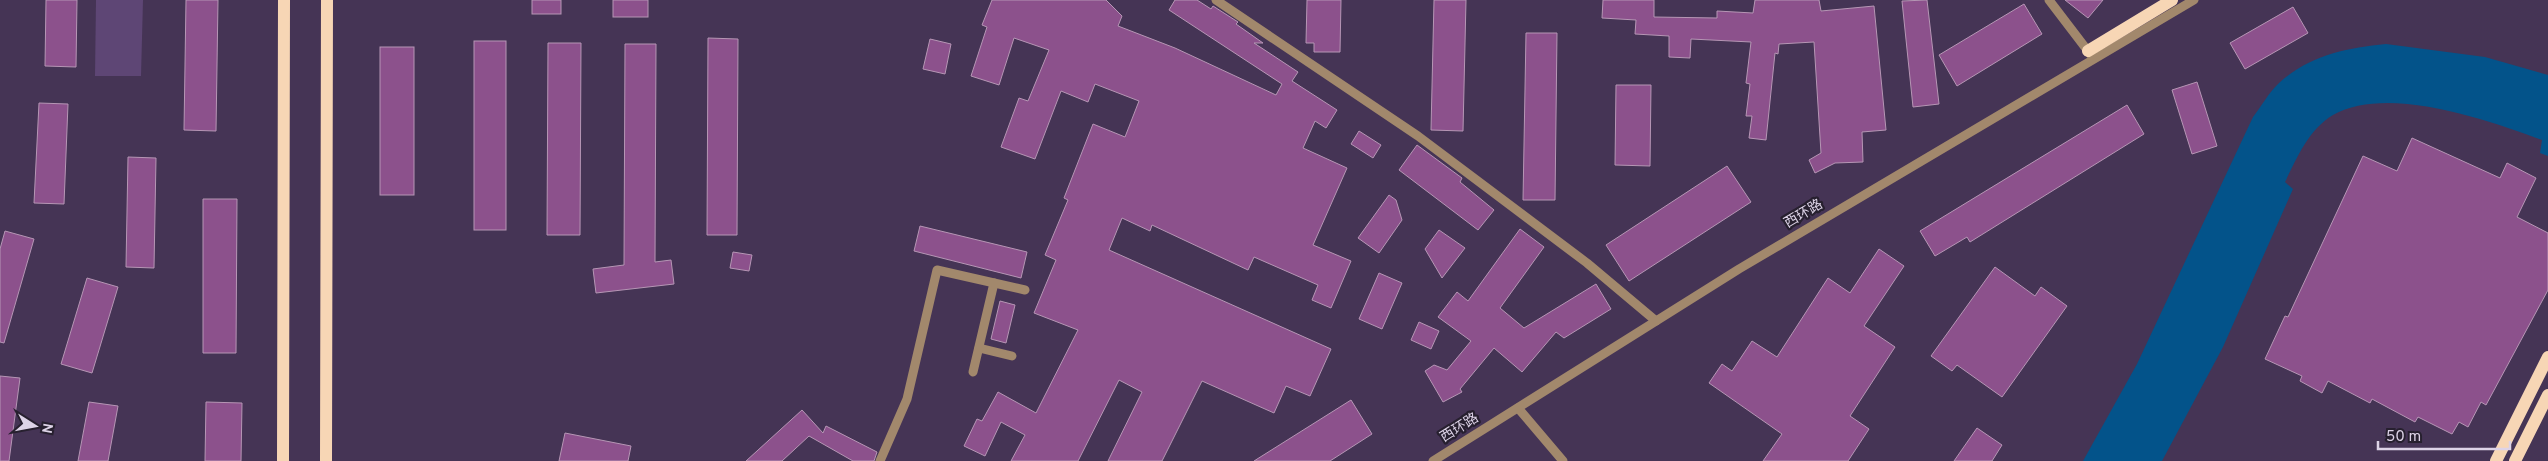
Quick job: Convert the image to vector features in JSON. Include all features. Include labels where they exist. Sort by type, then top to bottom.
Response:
[{"type":"main road","points":[[283,461],[284,0]]},
{"type":"main road","points":[[326,461],[328,0]]},
{"type":"main road","name":"西环路","points":[[2091,55],[2172,0]]},
{"type":"main road","points":[[2496,461],[2548,357]]},
{"type":"main road","points":[[2515,461],[2548,395]]},
{"type":"street","points":[[1216,0],[1418,136],[1587,263],[1656,321]]},
{"type":"street","points":[[2049,0],[2091,55]]},
{"type":"street","name":"西环路","points":[[1433,461],[1739,269],[2091,55],[2194,0]]},
{"type":"street","points":[[880,461],[906,399],[937,270],[1025,290]]},
{"type":"street","points":[[974,372],[994,283]]},
{"type":"street","points":[[979,348],[1012,356]]},
{"type":"street","points":[[1518,408],[1563,461]]},
{"type":"shaded area","points":[[96,0],[143,0],[141,76],[95,76]]},
{"type":"water","points":[[2386,44],[2485,57],[2548,75],[2548,156],[2540,153],[2542,140],[2494,123],[2438,108],[2381,103],[2355,106],[2333,115],[2324,121],[2310,136],[2285,182],[2293,189],[2223,347],[2162,461],[2083,461],[2137,364],[2253,117],[2268,95],[2291,73],[2316,59],[2357,48]]},
{"type":"building","points":[[46,0],[77,0],[76,67],[45,66]]},
{"type":"building","points":[[186,0],[218,0],[216,131],[184,130]]},
{"type":"building","points":[[532,0],[561,0],[561,14],[532,14]]},
{"type":"building","points":[[613,0],[648,0],[648,17],[613,17]]},
{"type":"building","points":[[992,0],[1106,0],[1122,16],[1118,26],[1175,48],[1276,95],[1282,84],[1169,10],[1175,0],[1197,0],[1211,9],[1213,6],[1238,22],[1236,24],[1263,43],[1254,43],[1298,72],[1292,81],[1337,110],[1326,128],[1315,121],[1303,148],[1347,168],[1313,245],[1351,261],[1331,308],[1312,300],[1318,285],[1254,257],[1248,270],[1152,225],[1150,231],[1122,218],[1109,250],[1331,349],[1310,396],[1286,386],[1274,413],[1202,381],[1162,461],[1108,461],[1142,392],[1119,380],[1078,461],[1011,461],[1025,435],[1001,422],[985,456],[964,446],[977,419],[982,421],[998,392],[1036,413],[1078,330],[1034,313],[1056,260],[1045,255],[1068,200],[1064,198],[1093,124],[1125,137],[1139,101],[1095,84],[1088,102],[1061,91],[1035,159],[1001,147],[1019,98],[1028,101],[1049,50],[1014,38],[999,85],[971,76],[987,27],[982,25]]},
{"type":"building","points":[[1307,0],[1341,0],[1340,52],[1314,52],[1314,43],[1306,43]]},
{"type":"building","points":[[1434,0],[1466,0],[1463,131],[1431,130]]},
{"type":"building","points":[[1603,0],[1654,0],[1654,17],[1717,18],[1717,11],[1753,13],[1755,0],[1819,0],[1821,11],[1874,6],[1886,130],[1862,132],[1863,162],[1835,163],[1815,173],[1809,160],[1821,153],[1814,42],[1779,44],[1778,54],[1775,53],[1766,140],[1749,138],[1752,116],[1746,116],[1750,84],[1746,83],[1751,42],[1691,39],[1690,58],[1669,57],[1669,36],[1635,34],[1636,20],[1602,18]]},
{"type":"building","points":[[1927,0],[1939,104],[1913,107],[1902,1]]},
{"type":"building","points":[[2065,0],[2103,0],[2088,18]]},
{"type":"building","points":[[2024,4],[2042,34],[1957,86],[1939,55]]},
{"type":"building","points":[[2293,7],[2308,33],[2245,69],[2230,43]]},
{"type":"building","points":[[1526,33],[1557,33],[1555,200],[1523,200]]},
{"type":"building","points":[[708,38],[738,39],[737,235],[707,235]]},
{"type":"building","points":[[930,39],[951,44],[945,74],[923,69]]},
{"type":"building","points":[[474,41],[506,41],[506,230],[474,230]]},
{"type":"building","points":[[548,43],[581,43],[580,235],[547,235]]},
{"type":"building","points":[[625,44],[656,44],[655,262],[671,260],[674,284],[596,293],[593,269],[624,265]]},
{"type":"building","points":[[380,47],[414,47],[414,195],[380,195]]},
{"type":"building","points":[[2197,82],[2217,146],[2192,154],[2172,90]]},
{"type":"building","points":[[1616,85],[1651,85],[1650,166],[1615,165]]},
{"type":"building","points":[[39,103],[68,104],[64,204],[34,203]]},
{"type":"building","points":[[2127,105],[2144,134],[1970,242],[1967,237],[1935,256],[1920,231]]},
{"type":"building","points":[[1359,131],[1381,145],[1373,158],[1351,144]]},
{"type":"building","points":[[2412,138],[2500,178],[2507,163],[2536,178],[2517,217],[2548,233],[2548,290],[2486,405],[2481,402],[2468,427],[2459,422],[2452,434],[2418,417],[2415,422],[2372,399],[2370,403],[2328,381],[2322,393],[2300,381],[2302,376],[2265,359],[2285,316],[2288,317],[2363,156],[2397,171]]},
{"type":"building","points":[[1417,145],[1462,178],[1460,182],[1494,210],[1478,230],[1399,170]]},
{"type":"building","points":[[128,157],[156,158],[154,268],[126,267]]},
{"type":"building","points":[[1727,166],[1751,202],[1629,281],[1606,245]]},
{"type":"building","points":[[1389,195],[1396,200],[1402,220],[1379,253],[1358,238]]},
{"type":"building","points":[[203,199],[237,199],[236,353],[203,353]]},
{"type":"building","points":[[920,226],[1027,252],[1021,278],[914,251]]},
{"type":"building","points":[[1520,229],[1544,247],[1500,308],[1524,328],[1596,284],[1611,309],[1564,338],[1556,332],[1522,372],[1494,348],[1460,389],[1462,392],[1443,402],[1425,371],[1434,365],[1447,370],[1471,341],[1438,317],[1457,292],[1468,301]]},
{"type":"building","points":[[1439,230],[1465,248],[1442,278],[1425,249]]},
{"type":"building","points":[[5,231],[34,239],[4,343],[0,342],[0,249]]},
{"type":"building","points":[[1879,249],[1904,266],[1864,326],[1895,347],[1850,416],[1869,429],[1848,461],[1763,461],[1782,434],[1709,383],[1722,364],[1732,371],[1752,341],[1777,357],[1828,278],[1850,293]]},
{"type":"building","points":[[733,252],[752,255],[749,271],[730,268]]},
{"type":"building","points":[[1995,267],[2035,296],[2041,287],[2067,306],[2002,397],[1957,365],[1952,371],[1931,356]]},
{"type":"building","points":[[1379,273],[1402,283],[1382,329],[1359,319]]},
{"type":"building","points":[[87,278],[118,287],[92,373],[61,364]]},
{"type":"building","points":[[1000,301],[1015,305],[1006,343],[991,339]]},
{"type":"building","points":[[1419,322],[1439,331],[1431,349],[1411,340]]},
{"type":"building","points":[[0,376],[20,378],[9,461],[0,461]]},
{"type":"building","points":[[1351,400],[1372,434],[1330,461],[1254,461]]},
{"type":"building","points":[[89,402],[118,406],[108,461],[78,461]]},
{"type":"building","points":[[206,402],[242,403],[241,461],[205,461]]},
{"type":"building","points":[[802,410],[823,433],[826,426],[877,452],[874,461],[853,461],[809,436],[782,461],[746,461]]},
{"type":"building","points":[[1977,428],[2002,445],[1992,461],[1954,461]]},
{"type":"building","points":[[565,433],[631,446],[628,461],[559,461]]}]
